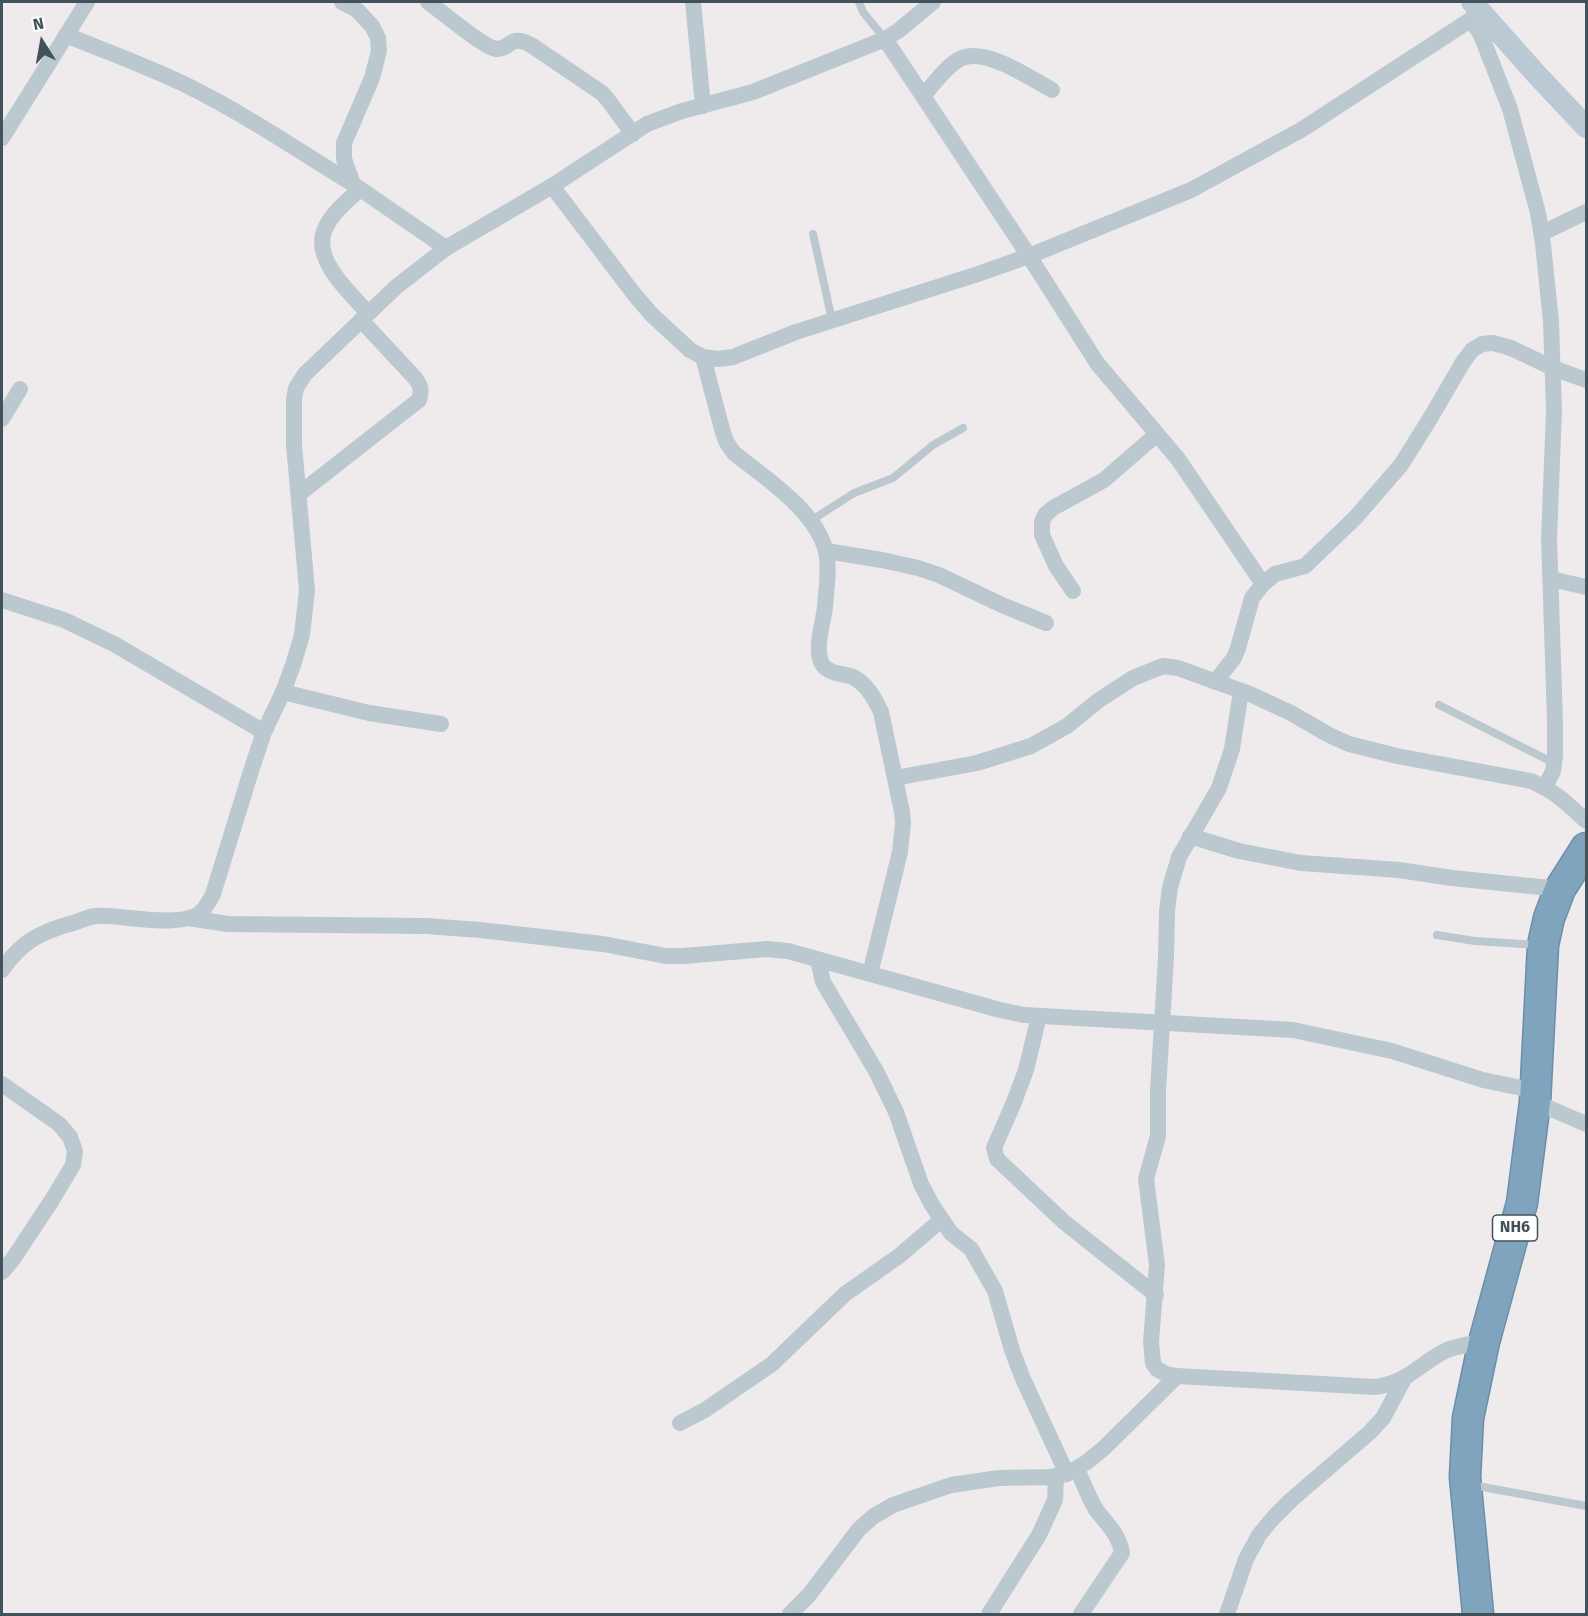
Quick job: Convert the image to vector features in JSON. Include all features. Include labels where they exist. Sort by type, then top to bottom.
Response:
[{"type":"highway","name":"NH6","points":[[1479,1614],[1465,1484],[1468,1418],[1484,1342],[1522,1203],[1535,1097],[1543,945],[1549,918],[1560,889],[1587,848]]},
{"type":"street","points":[[2,138],[87,2]]},
{"type":"street","points":[[342,2],[362,6],[378,38],[379,51],[372,78],[344,143],[344,159],[356,187]]},
{"type":"street","points":[[428,2],[484,44],[496,49],[512,41],[522,40],[531,45],[602,93],[633,134]]},
{"type":"street","points":[[693,2],[703,106]]},
{"type":"street","points":[[187,918],[199,914],[213,894],[264,732],[283,692],[302,635],[307,590],[294,445],[294,399],[296,388],[305,374],[396,287],[446,248],[552,186],[647,124],[753,92],[885,39],[933,2]]},
{"type":"street","points":[[552,186],[652,315],[690,350],[703,357],[717,359],[733,357],[796,332],[1029,256],[1191,190],[1301,130],[1475,11]]},
{"type":"street","points":[[1475,11],[1587,127]]},
{"type":"street","points":[[1475,11],[1481,35],[1510,109],[1538,213],[1551,322],[1554,411],[1549,538],[1556,722],[1553,771],[1545,787]]},
{"type":"street","points":[[66,35],[191,87],[356,187],[446,248]]},
{"type":"street","points":[[885,39],[1097,363],[1178,459],[1263,584]]},
{"type":"street","points":[[923,96],[958,60],[976,55],[1017,71],[1052,90]]},
{"type":"street","points":[[298,494],[419,400],[422,393],[420,384],[365,317],[332,271],[324,255],[325,228],[356,187]]},
{"type":"street","points":[[1542,233],[1587,212]]},
{"type":"street","points":[[1215,682],[1234,658],[1252,598],[1275,574],[1305,566],[1315,559],[1355,518],[1401,465],[1463,362],[1472,351],[1482,344],[1493,343],[1511,348],[1553,368],[1587,380]]},
{"type":"street","points":[[703,357],[727,443],[734,453],[797,504],[812,520],[826,551],[828,568],[819,645],[823,667],[852,677],[862,684],[874,697],[881,712],[903,823],[900,852],[870,974]]},
{"type":"street","points":[[2,419],[20,389]]},
{"type":"street","points":[[1073,591],[1056,566],[1042,535],[1042,522],[1045,515],[1053,508],[1104,480],[1157,434]]},
{"type":"street","points":[[826,551],[918,568],[939,575],[1046,623]]},
{"type":"street","points":[[1551,579],[1587,587]]},
{"type":"street","points":[[2,600],[64,620],[114,644],[264,732]]},
{"type":"street","points":[[895,778],[977,763],[1031,746],[1067,726],[1099,699],[1133,678],[1155,668],[1170,666],[1241,691],[1291,713],[1349,744],[1406,758],[1531,781],[1561,797],[1587,821]]},
{"type":"street","points":[[1241,691],[1232,748],[1219,788],[1179,857],[1170,886],[1158,1090],[1158,1136],[1146,1179],[1157,1265],[1151,1342],[1152,1363],[1157,1369],[1177,1377],[1376,1388],[1406,1377],[1432,1358],[1448,1350],[1462,1345],[1484,1342]]},
{"type":"street","points":[[283,692],[369,713],[441,724]]},
{"type":"street","points":[[1190,836],[1256,855],[1301,863],[1399,870],[1560,889]]},
{"type":"street","points":[[2,970],[17,949],[32,940],[53,928],[94,916],[163,920],[187,918],[248,925],[426,926],[572,939],[666,956],[767,949],[788,951],[1024,1015],[1293,1030],[1312,1034],[1392,1052],[1535,1097],[1587,1124]]},
{"type":"street","points":[[818,960],[823,982],[876,1071],[896,1112],[921,1184],[941,1220],[951,1233],[971,1249],[995,1291],[1023,1379],[1066,1473],[1094,1506],[1120,1543],[1122,1553],[1081,1614]]},
{"type":"street","points":[[1039,1016],[1026,1070],[994,1148],[997,1159],[1064,1222],[1156,1294]]},
{"type":"street","points":[[2,1084],[59,1125],[70,1137],[75,1151],[73,1165],[52,1200],[2,1272]]},
{"type":"street","points":[[680,1423],[705,1410],[772,1364],[845,1294],[899,1256],[941,1220]]},
{"type":"street","points":[[790,1614],[809,1595],[859,1529],[874,1516],[893,1505],[951,1485],[999,1478],[1066,1473],[1104,1448],[1177,1377]]},
{"type":"street","points":[[1227,1614],[1246,1559],[1259,1535],[1291,1500],[1369,1433],[1383,1418],[1406,1377]]},
{"type":"street","points":[[989,1614],[1039,1535],[1066,1473]]},
{"type":"lane","points":[[859,2],[863,12],[885,39]]},
{"type":"lane","points":[[813,234],[832,320]]},
{"type":"lane","points":[[812,520],[854,493],[893,478],[933,445],[963,428]]},
{"type":"lane","points":[[1439,705],[1554,763]]},
{"type":"lane","points":[[1437,936],[1543,945]]},
{"type":"lane","points":[[1465,1484],[1587,1506]]}]
